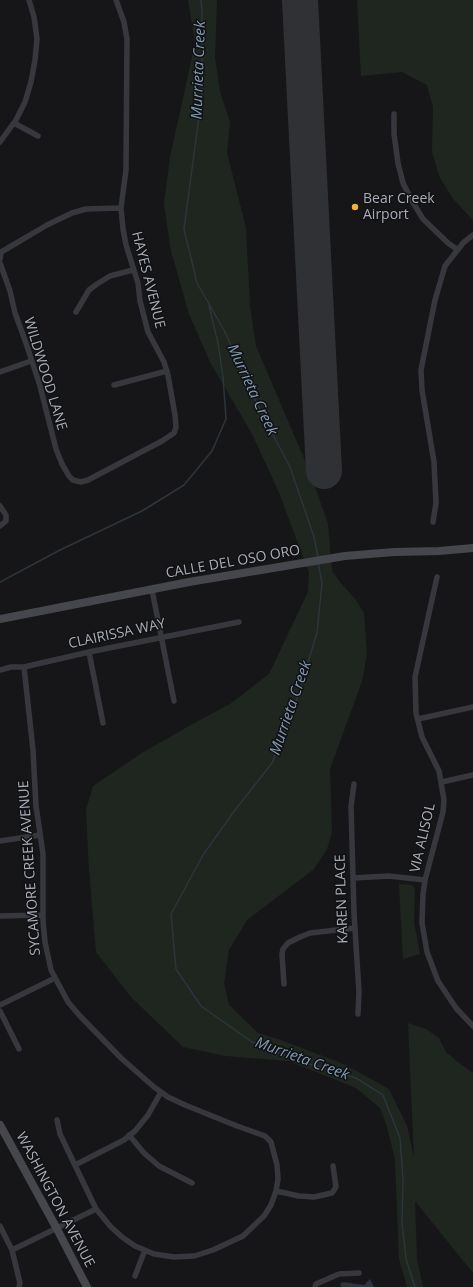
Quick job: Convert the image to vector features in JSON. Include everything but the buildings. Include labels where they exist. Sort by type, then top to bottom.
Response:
[{"type":"main road","name":"CALLE DEL OSO ORO","points":[[0,619],[152,590],[345,556],[473,548]]},
{"type":"main road","name":"WASHINGTON AVENUE","points":[[0,1125],[57,1229],[86,1287]]},
{"type":"street","points":[[0,142],[14,123],[31,82],[35,60],[36,39],[34,17],[29,0]]},
{"type":"street","name":"HAYES AVENUE","points":[[81,482],[162,441],[174,433],[176,427],[167,371],[164,362],[148,332],[140,301],[138,283],[126,245],[123,229],[121,208],[126,170],[127,39],[124,22],[116,0]]},
{"type":"street","points":[[394,114],[394,134],[398,163],[403,183],[423,219],[458,250]]},
{"type":"street","points":[[14,123],[38,136]]},
{"type":"street","points":[[0,259],[1,252],[47,225],[72,213],[86,209],[121,208]]},
{"type":"street","points":[[433,522],[436,503],[434,462],[422,390],[421,370],[435,300],[446,266],[463,243],[473,235]]},
{"type":"street","name":"WILDWOOD LANE","points":[[0,263],[40,386],[56,449],[69,476],[73,480],[81,482]]},
{"type":"street","points":[[76,312],[89,290],[96,284],[110,276],[133,270]]},
{"type":"street","points":[[0,372],[31,360]]},
{"type":"street","points":[[114,385],[167,371]]},
{"type":"street","points":[[0,506],[6,515],[6,521],[0,526]]},
{"type":"street","name":"VIA ALISOL","points":[[437,577],[415,677],[415,701],[422,736],[439,771],[444,800],[443,812],[425,880],[422,923],[427,952],[438,981],[456,1008],[473,1026]]},
{"type":"street","points":[[152,590],[174,701]]},
{"type":"street","name":"CLAIRISSA WAY","points":[[0,670],[24,667],[89,652],[239,622]]},
{"type":"street","points":[[89,652],[103,723]]},
{"type":"street","name":"SYCAMORE CREEK AVENUE","points":[[24,667],[33,750],[36,806],[43,854],[43,915],[45,942],[51,970],[68,1002],[92,1030],[113,1048],[139,1075],[161,1092],[185,1105],[265,1136],[271,1142],[277,1165],[278,1179],[271,1205],[264,1216],[243,1236],[213,1250],[194,1256],[174,1257],[154,1254],[135,1246],[122,1237],[111,1227],[96,1209],[60,1134],[57,1120]]},
{"type":"street","points":[[418,719],[473,707]]},
{"type":"street","points":[[442,782],[473,775]]},
{"type":"street","name":"KAREN PLACE","points":[[354,784],[351,806],[355,928],[359,992],[358,1014]]},
{"type":"street","points":[[0,841],[40,835]]},
{"type":"street","points":[[353,878],[389,876],[425,880]]},
{"type":"street","points":[[0,916],[43,915]]},
{"type":"street","points":[[284,984],[282,954],[283,949],[288,943],[310,933],[355,928]]},
{"type":"street","points":[[0,1005],[55,978]]},
{"type":"street","points":[[0,1011],[19,1049]]},
{"type":"street","points":[[76,1165],[124,1140],[135,1131],[148,1115],[161,1092]]},
{"type":"street","points":[[129,1135],[144,1153],[159,1166],[192,1183]]},
{"type":"street","points":[[276,1191],[299,1196],[314,1197],[332,1192],[336,1188],[333,1166]]},
{"type":"street","points":[[12,1250],[96,1209]]},
{"type":"street","points":[[0,1226],[12,1250],[20,1283],[19,1287]]},
{"type":"street","points":[[135,1276],[145,1250]]},
{"type":"street","points":[[315,1287],[316,1284],[338,1274],[359,1273]]},
{"type":"shaded area","points":[[188,0],[217,0],[215,58],[220,92],[230,122],[227,153],[246,228],[250,306],[256,346],[311,475],[328,524],[332,571],[356,600],[364,613],[367,654],[362,681],[330,769],[332,832],[327,849],[314,869],[247,920],[229,950],[224,983],[229,1005],[258,1033],[281,1040],[346,1065],[389,1089],[407,1126],[414,1157],[408,1023],[426,1029],[439,1038],[446,1052],[473,1073],[473,1273],[415,1201],[417,1260],[423,1287],[407,1287],[399,1259],[395,1159],[387,1127],[380,1108],[356,1088],[289,1061],[226,1056],[183,1047],[131,997],[96,952],[86,810],[93,786],[142,753],[230,704],[269,674],[308,592],[309,573],[278,490],[252,434],[210,362],[189,314],[171,251],[164,204],[170,157],[195,43]]},
{"type":"shaded area","points":[[357,0],[473,0],[473,220],[454,200],[440,178],[432,152],[433,107],[427,85],[402,72],[361,76]]},
{"type":"shaded area","points":[[399,884],[412,885],[415,889],[414,922],[420,954],[403,959]]},
{"type":"shaded area","points":[[370,1279],[374,1287],[342,1287],[340,1285],[342,1282],[364,1285]]},
{"type":"waterway","name":"Murrieta Creek","points":[[201,0],[202,94],[184,229],[197,283],[225,332],[258,406],[290,467],[314,537],[318,557]]},
{"type":"waterway","points":[[0,582],[60,550],[142,511],[184,485],[212,451],[226,419],[223,377],[218,343],[209,306]]},
{"type":"waterway","name":"Murrieta Creek","points":[[318,562],[322,583],[317,633],[295,705],[272,763],[235,810],[203,855],[171,914],[176,969],[201,1006],[252,1042],[302,1062],[356,1078],[383,1095],[400,1138],[403,1179],[402,1222],[406,1259],[415,1287]]},
{"type":"runway","points":[[300,0],[324,471]]},
{"type":"place","name":"Bear Creek Airport","points":[[355,207]]}]
